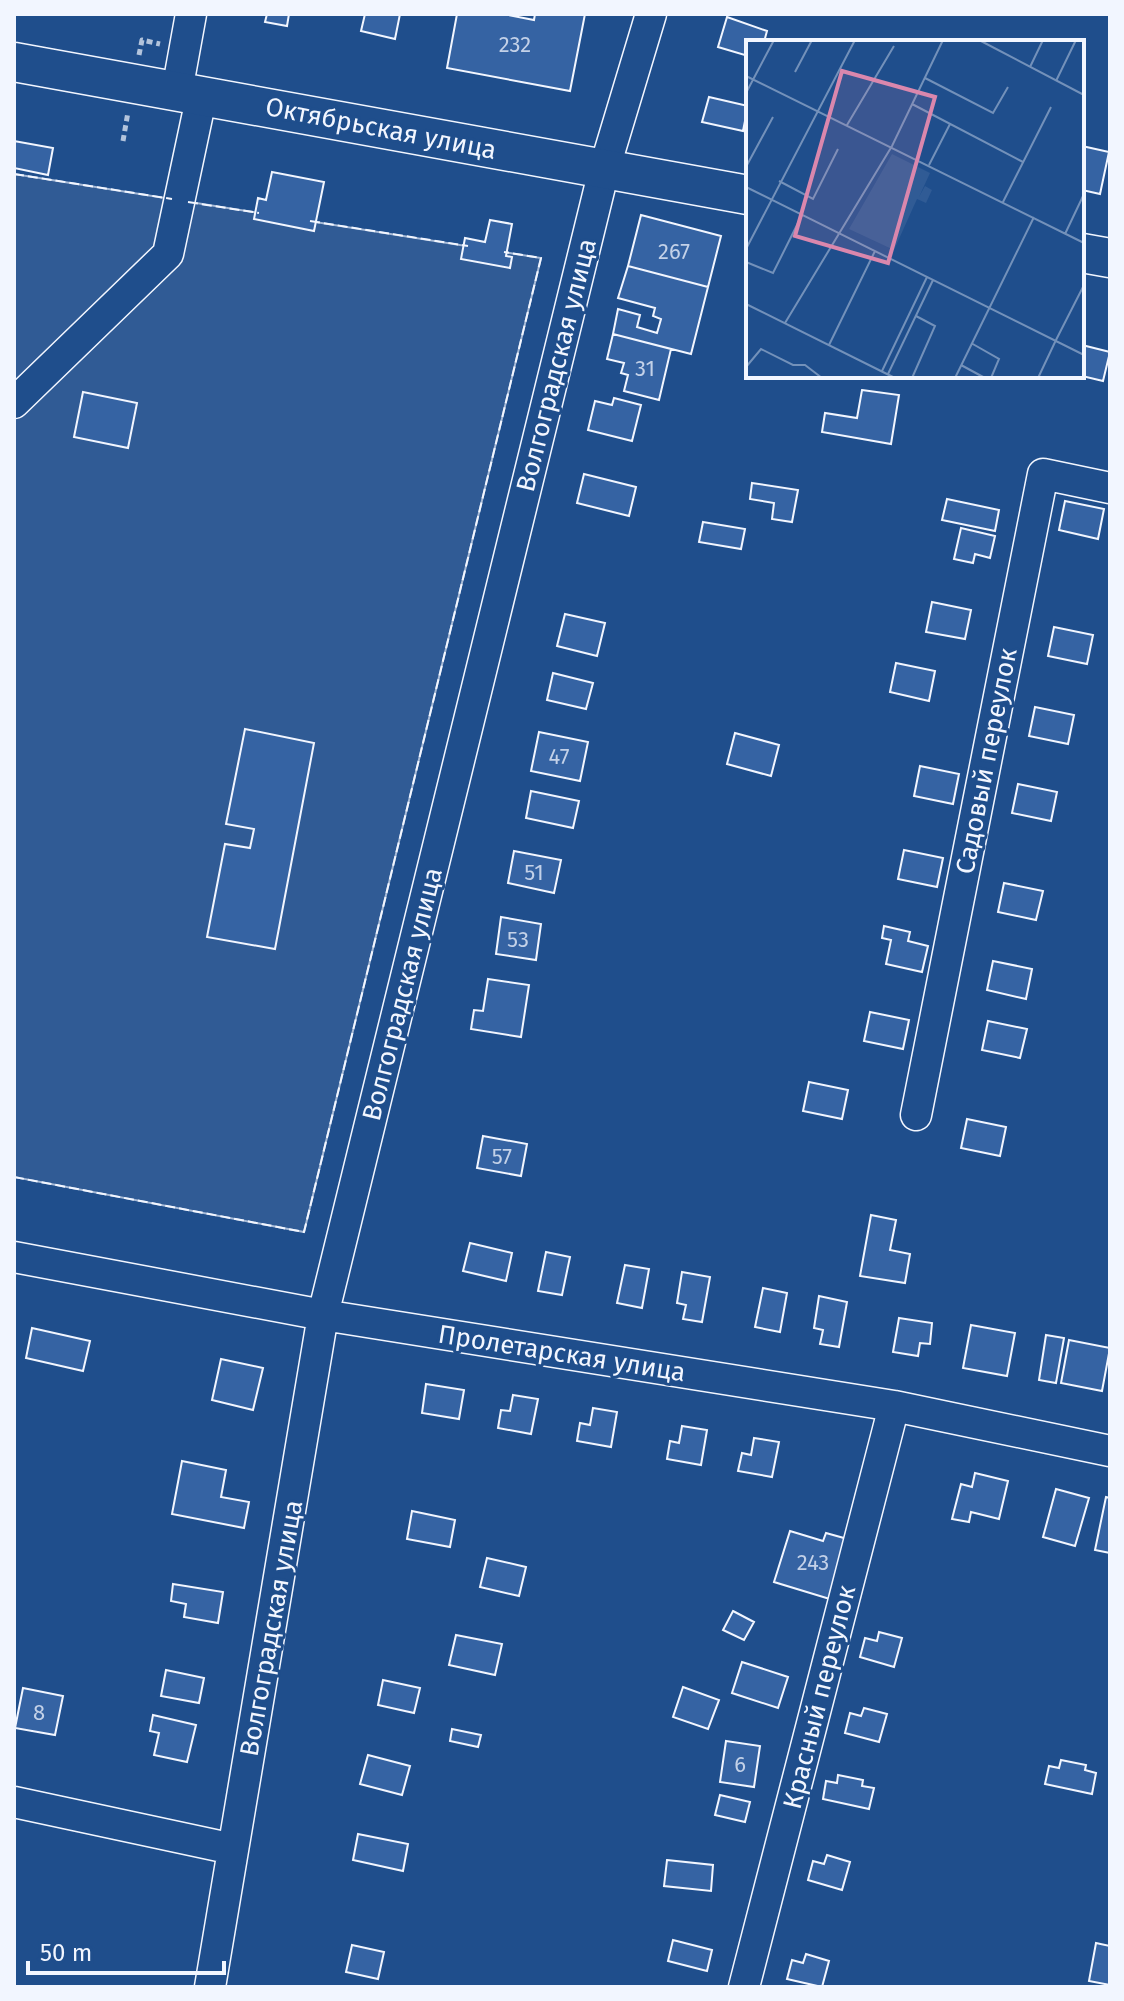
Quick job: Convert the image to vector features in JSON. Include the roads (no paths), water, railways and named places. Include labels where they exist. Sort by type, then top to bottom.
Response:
[{"type":"main road","name":"Октябрьская улица","points":[[14,62],[746,195]]},
{"type":"street","points":[[14,403],[168,254],[190,92],[191,14]]},
{"type":"street","name":"Волгоградская улица","points":[[210,1987],[323,1315],[604,170],[651,14]]},
{"type":"street","name":"Садовый переулок","points":[[916,1115],[1043,474],[1110,488]]},
{"type":"street","name":"Пролетарская улица","points":[[14,1257],[323,1315],[894,1406],[1110,1451]]},
{"type":"street","name":"Красный переулок","points":[[744,1987],[894,1406]]},
{"type":"street","points":[[14,1802],[233,1849]]}]
